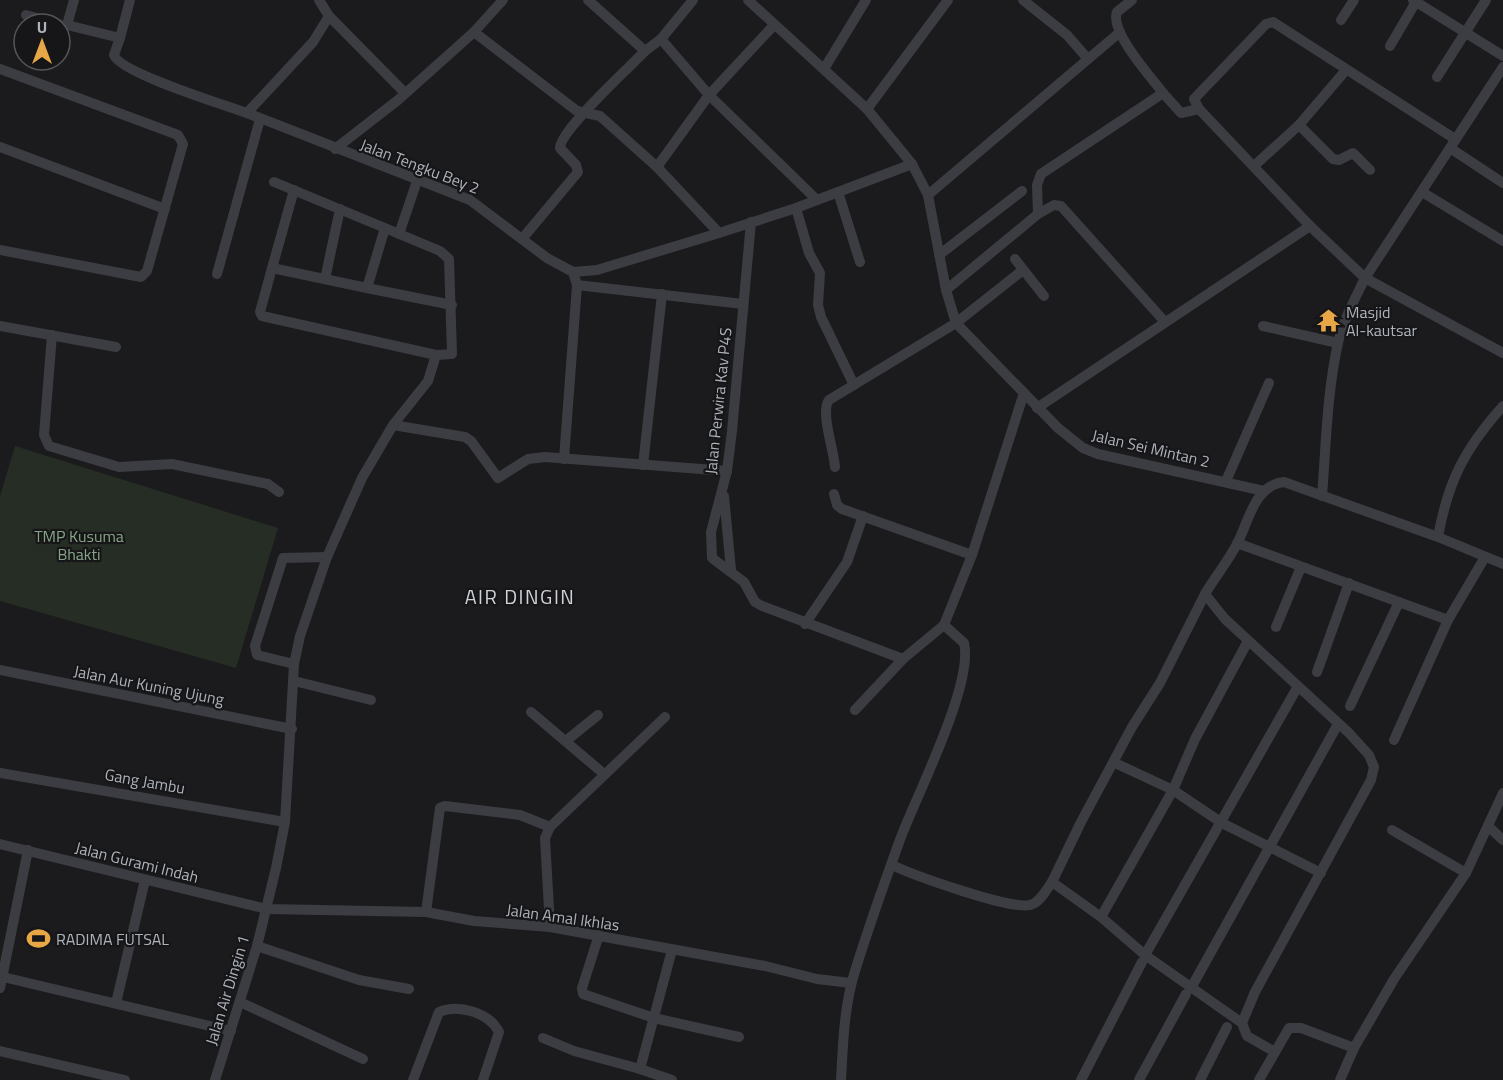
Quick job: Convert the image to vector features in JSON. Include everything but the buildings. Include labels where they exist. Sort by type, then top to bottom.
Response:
[{"type":"street","points":[[72,27],[120,38],[130,0]]},
{"type":"street","points":[[320,0],[329,16],[405,93]]},
{"type":"street","points":[[335,149],[405,93],[474,32],[503,0]]},
{"type":"street","points":[[588,0],[645,51]]},
{"type":"street","points":[[522,238],[578,172],[576,165],[560,148],[560,142],[583,114],[645,51],[661,39],[693,0]]},
{"type":"street","name":"Jalan Sei Mintan 2","points":[[748,0],[867,109],[912,164],[928,195],[946,290],[956,323],[1037,408],[1073,441],[1098,454],[1264,490],[1273,483],[1284,482],[1438,537],[1503,564]]},
{"type":"street","points":[[824,69],[866,0]]},
{"type":"street","points":[[867,109],[948,0]]},
{"type":"street","points":[[1132,0],[1117,12],[1114,18],[1120,32],[1163,93],[1181,113],[1199,109]]},
{"type":"street","points":[[1341,20],[1354,0]]},
{"type":"street","points":[[1437,77],[1463,32],[1486,0]]},
{"type":"street","points":[[1025,1],[1067,35],[1088,59]]},
{"type":"street","points":[[1390,46],[1415,1],[1503,56]]},
{"type":"street","points":[[247,113],[313,42],[329,16]]},
{"type":"street","points":[[1503,183],[1452,144],[1279,24],[1269,22],[1196,96],[1195,103],[1199,109],[1310,226],[1365,278],[1503,353]]},
{"type":"street","points":[[657,167],[709,95],[774,26]]},
{"type":"street","points":[[474,32],[583,114],[600,116],[657,167],[719,233]]},
{"type":"street","points":[[928,195],[1120,32]]},
{"type":"street","name":"Jalan Tengku Bey 2","points":[[120,38],[114,55],[119,63],[142,75],[471,200],[547,258],[573,272]]},
{"type":"street","points":[[661,39],[709,95],[816,200]]},
{"type":"street","points":[[1322,496],[1326,436],[1338,342],[1365,278],[1503,67]]},
{"type":"street","points":[[0,69],[180,136],[183,144],[147,271],[138,278],[0,250]]},
{"type":"street","points":[[1254,166],[1299,125],[1346,70]]},
{"type":"street","points":[[1038,214],[1037,185],[1041,174],[1163,93]]},
{"type":"street","points":[[217,274],[260,119]]},
{"type":"street","points":[[1299,125],[1333,159],[1338,160],[1353,153],[1370,170]]},
{"type":"street","points":[[0,147],[165,209]]},
{"type":"street","points":[[564,459],[577,285],[573,272],[606,268],[719,233],[796,208],[912,164]]},
{"type":"street","points":[[399,234],[417,181]]},
{"type":"street","points":[[274,182],[294,190],[340,209],[440,251],[449,259],[452,354],[436,355],[264,318],[260,312],[294,190]]},
{"type":"street","points":[[939,255],[1022,191]]},
{"type":"street","points":[[838,192],[860,262]]},
{"type":"street","points":[[1422,192],[1503,241]]},
{"type":"street","points":[[946,290],[1038,214],[1054,205],[1062,206],[1165,322]]},
{"type":"street","points":[[796,208],[809,254],[820,273],[818,304],[821,317],[854,385]]},
{"type":"street","points":[[325,279],[340,209]]},
{"type":"street","name":"Jalan Perwira Kav P4S","points":[[751,222],[727,471],[711,532],[712,558],[744,582],[756,602],[805,624],[903,659]]},
{"type":"street","points":[[1037,408],[1310,226]]},
{"type":"street","points":[[367,288],[385,228]]},
{"type":"street","points":[[1015,259],[1044,296]]},
{"type":"street","points":[[272,267],[452,305]]},
{"type":"street","points":[[835,467],[825,405],[956,323],[1023,270]]},
{"type":"street","points":[[577,285],[743,304]]},
{"type":"street","points":[[643,465],[662,294]]},
{"type":"street","points":[[0,326],[116,347]]},
{"type":"street","points":[[1263,326],[1338,342]]},
{"type":"street","points":[[52,335],[44,435],[49,446],[119,467],[172,464],[268,484],[279,492]]},
{"type":"street","name":"Jalan Air Dingin 1","points":[[215,1080],[257,946],[285,822],[294,664],[300,636],[327,557],[362,478],[393,425],[428,381],[436,355]]},
{"type":"street","points":[[1226,481],[1269,383]]},
{"type":"street","points":[[855,710],[903,659],[944,625],[972,555],[1024,393]]},
{"type":"street","points":[[1438,537],[1449,488],[1458,466],[1503,406]]},
{"type":"street","points":[[393,425],[465,437],[498,478],[528,459],[564,459],[727,471]]},
{"type":"street","points":[[723,486],[730,570]]},
{"type":"street","points":[[892,865],[909,873],[971,893],[1023,906],[1037,902],[1052,882],[1128,734],[1160,683],[1205,594],[1238,543],[1250,512],[1264,490]]},
{"type":"street","points":[[834,494],[837,505],[842,509],[972,555]]},
{"type":"street","points":[[805,624],[847,562],[863,516]]},
{"type":"street","points":[[1238,543],[1448,620]]},
{"type":"street","points":[[1394,740],[1448,620],[1485,556]]},
{"type":"street","points":[[294,664],[257,655],[255,646],[284,558],[327,557]]},
{"type":"street","points":[[1276,627],[1301,567]]},
{"type":"street","points":[[1317,672],[1349,583]]},
{"type":"street","points":[[1205,594],[1248,641],[1369,755],[1374,767],[1371,780],[1255,992],[1242,1023]]},
{"type":"street","points":[[1350,706],[1399,602]]},
{"type":"street","points":[[841,1080],[843,1043],[851,983],[892,865],[946,727],[965,666],[964,643],[944,625]]},
{"type":"street","points":[[1101,917],[1173,790],[1195,739],[1248,641]]},
{"type":"street","name":"Jalan Aur Kuning Ujung","points":[[0,670],[292,729]]},
{"type":"street","points":[[294,681],[371,700]]},
{"type":"street","points":[[1081,1080],[1144,959],[1297,688]]},
{"type":"street","points":[[531,712],[567,740],[604,774]]},
{"type":"street","points":[[567,740],[598,715]]},
{"type":"street","points":[[550,927],[545,838],[550,827],[665,717]]},
{"type":"street","points":[[1139,1080],[1338,724]]},
{"type":"street","points":[[1115,763],[1173,790],[1222,824],[1321,873]]},
{"type":"street","name":"Gang Jambu","points":[[0,773],[93,787],[285,822]]},
{"type":"street","points":[[1340,1080],[1354,1048],[1394,979],[1466,873],[1503,793]]},
{"type":"street","points":[[426,912],[440,808],[445,806],[520,815],[550,827]]},
{"type":"street","points":[[1488,826],[1503,840]]},
{"type":"street","points":[[1392,830],[1466,873]]},
{"type":"street","name":"Jalan Gurami Indah","points":[[0,844],[267,909]]},
{"type":"street","points":[[28,850],[1,985],[116,1003],[231,1031]]},
{"type":"street","points":[[116,1003],[145,880]]},
{"type":"street","points":[[1052,882],[1101,917],[1144,959],[1189,991],[1242,1023],[1247,1036],[1275,1052]]},
{"type":"street","name":"Jalan Amal Ikhlas","points":[[267,909],[426,912],[474,921],[550,927],[765,966],[817,979],[851,983]]},
{"type":"street","points":[[599,935],[582,988],[583,994],[654,1018],[739,1038]]},
{"type":"street","points":[[257,946],[359,980],[410,989]]},
{"type":"street","points":[[640,1069],[672,950]]},
{"type":"street","points":[[240,1002],[363,1059]]},
{"type":"street","points":[[413,1080],[433,1023],[439,1012],[448,1008],[482,1015],[499,1032],[483,1080]]},
{"type":"street","points":[[1200,1080],[1227,1027]]},
{"type":"street","points":[[1259,1080],[1287,1030],[1294,1027],[1354,1048]]},
{"type":"street","points":[[543,1038],[574,1051],[672,1080]]},
{"type":"street","points":[[0,1051],[100,1077],[125,1080]]},
{"type":"green space","name":"TMP Kusuma Bhakti","points":[[15,446],[278,528],[236,668],[0,601],[0,496]]},
{"type":"place","name":"Masjid Al-kautsar","points":[[1328,321]]},
{"type":"place","name":"RADIMA FUTSAL","points":[[38,939]]},
{"type":"district","name":"AIR DINGIN","points":[[520,596]]}]
